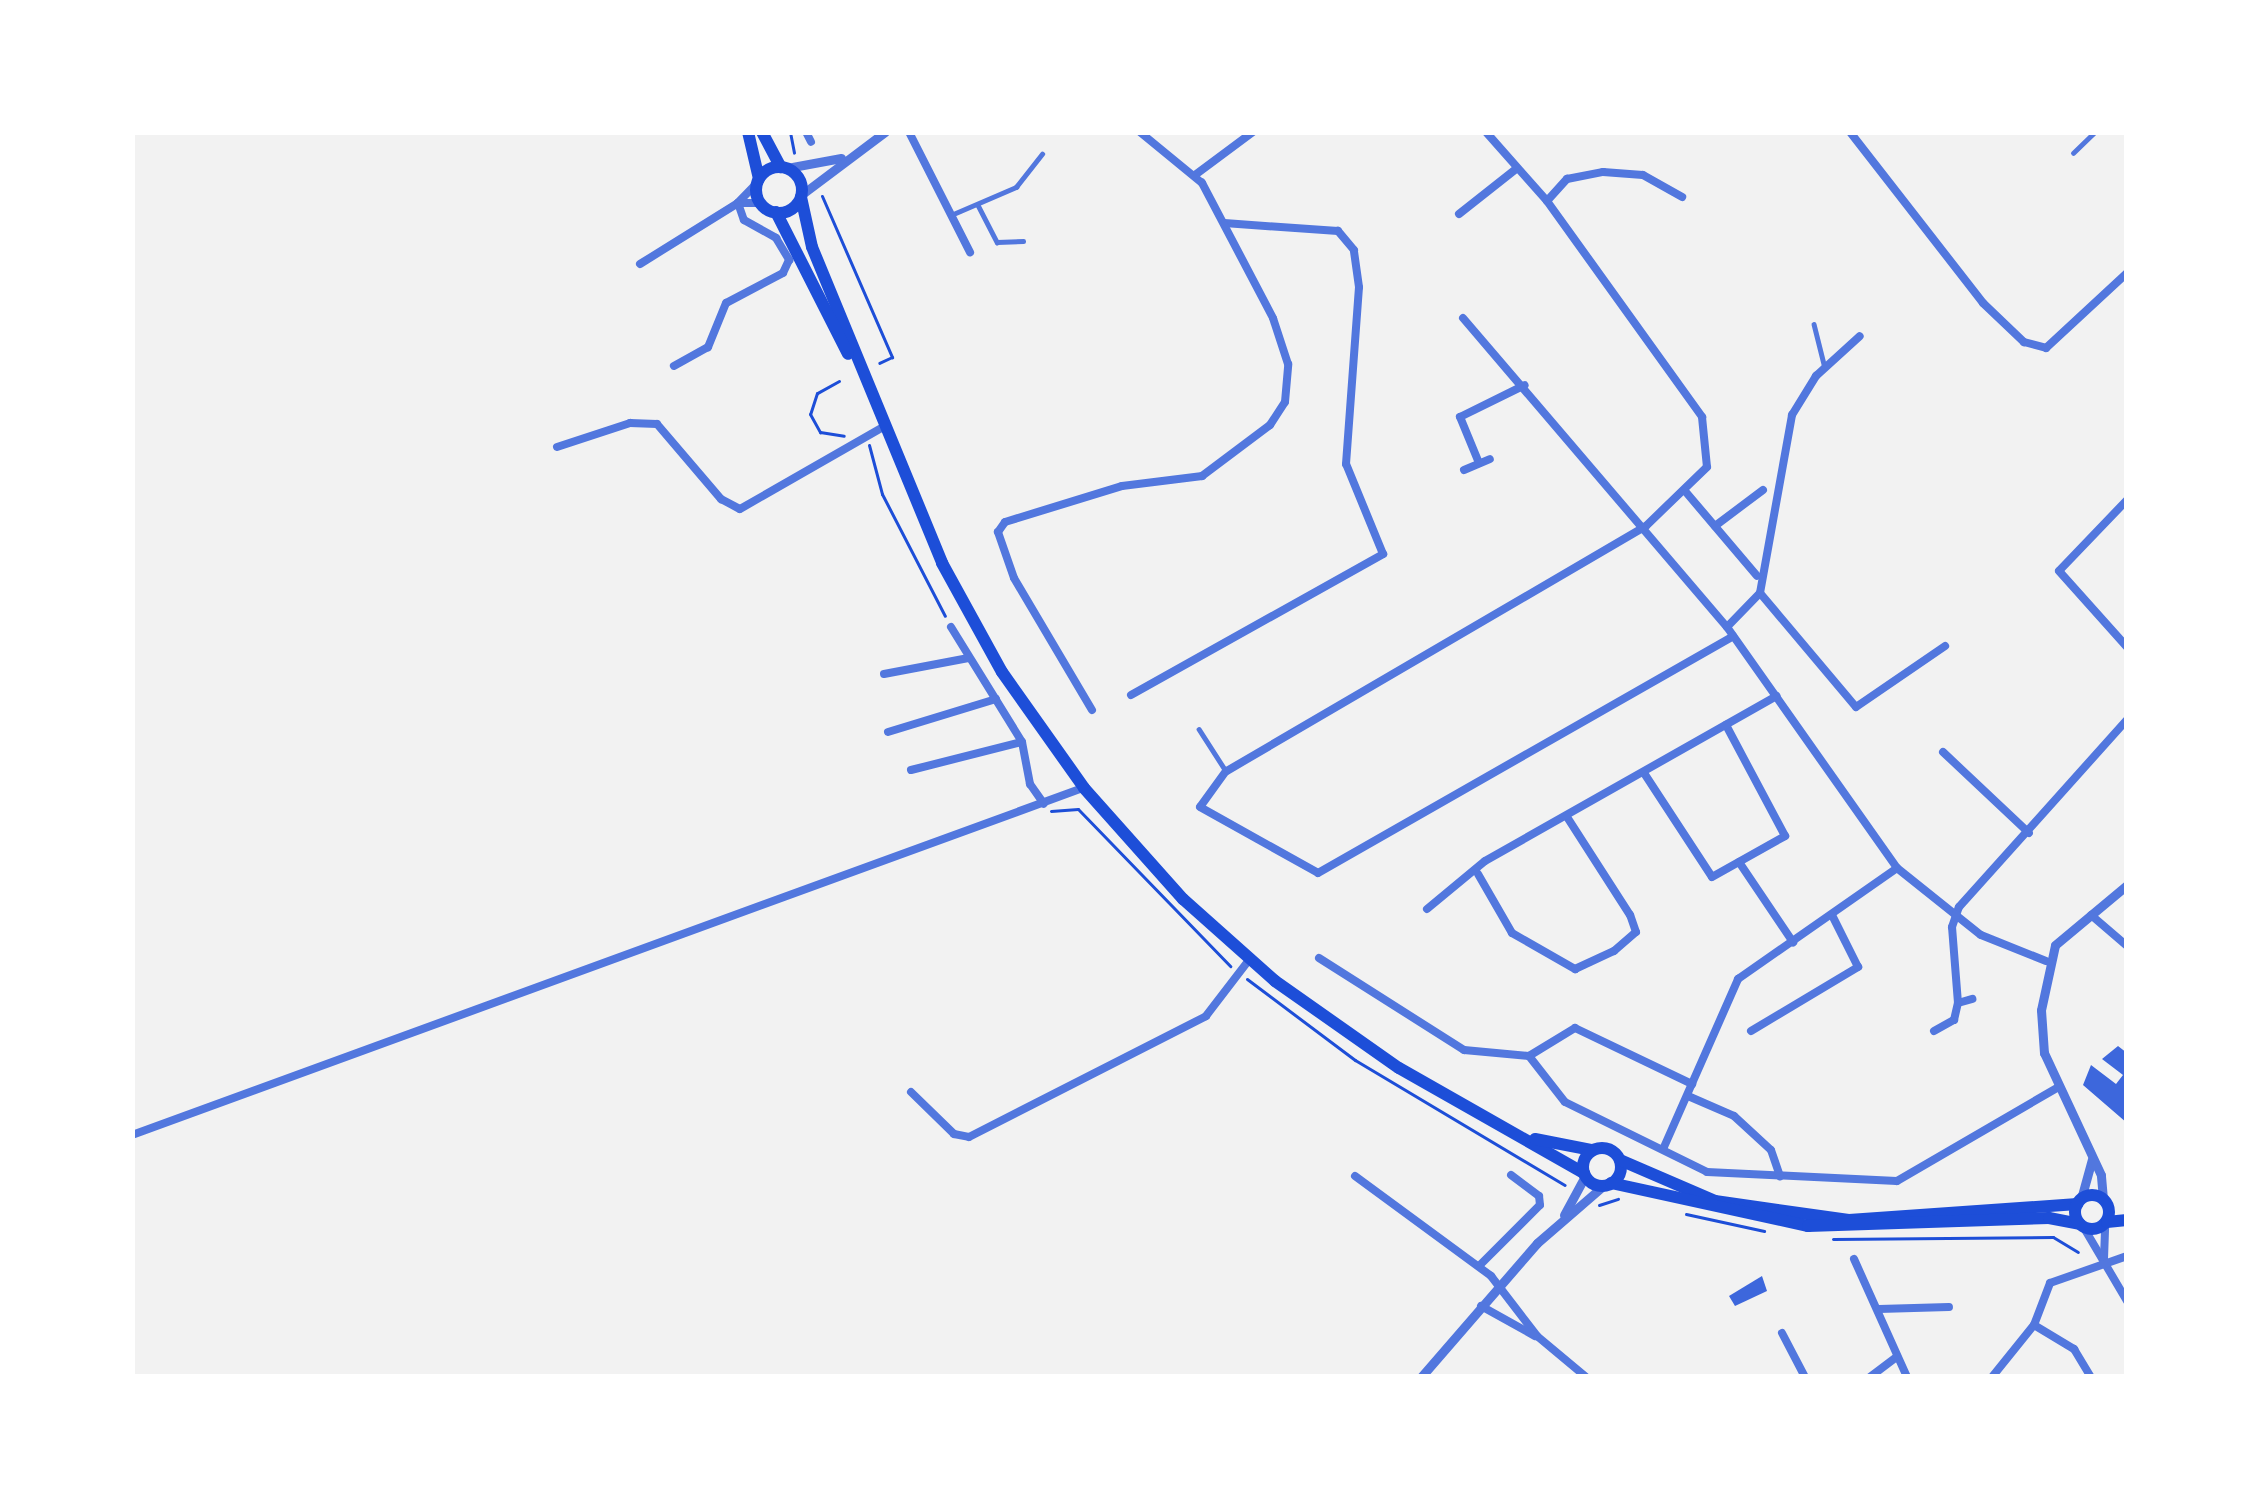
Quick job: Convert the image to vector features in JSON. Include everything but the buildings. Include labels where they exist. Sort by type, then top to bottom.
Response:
[{"type":"main road","points":[[748,132],[760,202],[776,212],[797,242],[969,614],[1084,788],[1249,960],[1382,1057],[1607,1184],[1808,1226],[2018,1219],[2082,1226],[2127,1220]]},
{"type":"main road","points":[[762,132],[788,164],[880,421]]},
{"type":"main road","points":[[758,181],[788,164]]},
{"type":"main road","points":[[776,212],[801,196]]},
{"type":"main road","points":[[1524,1136],[1592,1150],[1606,1148],[1620,1160],[1715,1201],[1829,1219],[2079,1202],[2105,1201],[2127,1207]]},
{"type":"main road","points":[[1585,1175],[1592,1150]]},
{"type":"main road","points":[[1607,1184],[1620,1160]]},
{"type":"main road","points":[[2105,1201],[2106,1222]]},
{"type":"main road","points":[[2079,1202],[2082,1226]]},
{"type":"street","points":[[801,196],[846,156],[885,132]]},
{"type":"street","points":[[909,132],[970,252]]},
{"type":"street","points":[[1093,710],[1002,555],[998,532],[1005,522],[1122,486],[1202,476],[1270,425],[1285,402],[1288,364],[1224,223],[1196,175],[1140,132]]},
{"type":"street","points":[[1230,132],[1240,141]]},
{"type":"street","points":[[1196,175],[1253,132]]},
{"type":"street","points":[[1850,132],[1983,303],[2024,342],[2046,348],[2127,273]]},
{"type":"street","points":[[1488,135],[1547,201],[1702,417],[1707,467],[1646,526],[1226,771],[1200,806],[1318,874],[1730,632],[1760,593]]},
{"type":"street","points":[[788,164],[846,156]]},
{"type":"street","points":[[1459,214],[1516,169]]},
{"type":"street","points":[[1547,201],[1567,178],[1603,172],[1643,175],[1682,197]]},
{"type":"street","points":[[640,264],[737,203],[758,181]]},
{"type":"street","points":[[737,203],[760,202]]},
{"type":"street","points":[[674,366],[708,347],[714,316],[789,260],[776,238],[744,220],[737,203]]},
{"type":"street","points":[[1131,695],[1383,554],[1346,464],[1359,287],[1354,250],[1337,230],[1224,223]]},
{"type":"street","points":[[1463,318],[1525,385],[1633,522],[1646,526],[1730,632],[1897,868],[1958,917],[2046,961]]},
{"type":"street","points":[[1757,576],[1774,540],[1792,415],[1825,368],[1860,336]]},
{"type":"street","points":[[1479,463],[1460,417],[1525,385]]},
{"type":"street","points":[[557,447],[629,423],[657,424],[721,499],[740,508],[867,436],[880,421]]},
{"type":"street","points":[[1464,470],[1490,459]]},
{"type":"street","points":[[1685,490],[1757,576],[1760,593],[1856,707],[1945,646]]},
{"type":"street","points":[[1715,526],[1763,490]]},
{"type":"street","points":[[2127,500],[2059,572],[2127,647]]},
{"type":"street","points":[[951,627],[1022,742],[1030,784],[1044,804]]},
{"type":"street","points":[[884,674],[969,658]]},
{"type":"street","points":[[1070,698],[1081,692]]},
{"type":"street","points":[[1427,909],[1478,874],[1485,861],[1777,696]]},
{"type":"street","points":[[888,732],[996,699]]},
{"type":"street","points":[[1934,1031],[1954,1020],[1958,1003],[1958,917],[2127,720]]},
{"type":"street","points":[[1644,773],[1712,877],[1739,862],[1786,831],[1726,724]]},
{"type":"street","points":[[911,770],[1022,742]]},
{"type":"street","points":[[1942,752],[2029,833]]},
{"type":"street","points":[[132,1135],[1084,788]]},
{"type":"street","points":[[1478,874],[1512,932],[1543,951],[1575,969],[1614,951],[1636,932],[1567,817]]},
{"type":"street","points":[[1739,862],[1792,942]]},
{"type":"street","points":[[1664,1147],[1742,976],[1897,868]]},
{"type":"street","points":[[2105,1201],[2092,1159],[2057,1088],[2042,1039],[2046,961],[2127,885]]},
{"type":"street","points":[[2091,915],[2127,946]]},
{"type":"street","points":[[1751,1031],[1858,967],[1832,916]]},
{"type":"street","points":[[1318,958],[1464,1050],[1528,1056],[1575,1028],[1692,1084]]},
{"type":"street","points":[[911,1092],[953,1134],[969,1136],[1199,1020],[1249,960]]},
{"type":"street","points":[[1958,1003],[1972,999]]},
{"type":"street","points":[[1528,1056],[1564,1102],[1707,1172],[1897,1180],[2057,1088]]},
{"type":"street","points":[[1688,1096],[1733,1116],[1771,1150],[1780,1176]]},
{"type":"street","points":[[2079,1202],[2092,1159]]},
{"type":"street","points":[[1479,1266],[1540,1205],[1539,1196],[1511,1175]]},
{"type":"street","points":[[1561,1220],[1585,1175]]},
{"type":"street","points":[[1355,1176],[1500,1284],[1537,1336]]},
{"type":"street","points":[[1421,1377],[1561,1220],[1607,1184]]},
{"type":"street","points":[[2104,1260],[2106,1222]]},
{"type":"street","points":[[2082,1226],[2127,1301]]},
{"type":"street","points":[[1993,1377],[2034,1325],[2050,1283],[2104,1260],[2127,1256]]},
{"type":"street","points":[[1854,1259],[1907,1377]]},
{"type":"street","points":[[1481,1306],[1537,1336],[1586,1377]]},
{"type":"street","points":[[1879,1310],[1949,1307]]},
{"type":"street","points":[[2034,1325],[2074,1349],[2091,1377]]},
{"type":"street","points":[[1781,1333],[1805,1377]]},
{"type":"street","points":[[1870,1377],[1897,1357]]},
{"type":"lane","points":[[2073,153],[2095,132]]},
{"type":"lane","points":[[951,215],[1016,187],[1042,154]]},
{"type":"lane","points":[[978,205],[997,242],[1023,241]]},
{"type":"lane","points":[[1814,324],[1825,368]]},
{"type":"lane","points":[[1199,729],[1226,771]]},
{"type":"path","points":[[788,164],[790,132]]},
{"type":"path","points":[[819,188],[892,357],[879,363]]},
{"type":"path","points":[[838,381],[817,393],[810,414],[827,436],[849,434]]},
{"type":"path","points":[[867,436],[882,494],[951,627]]}]
